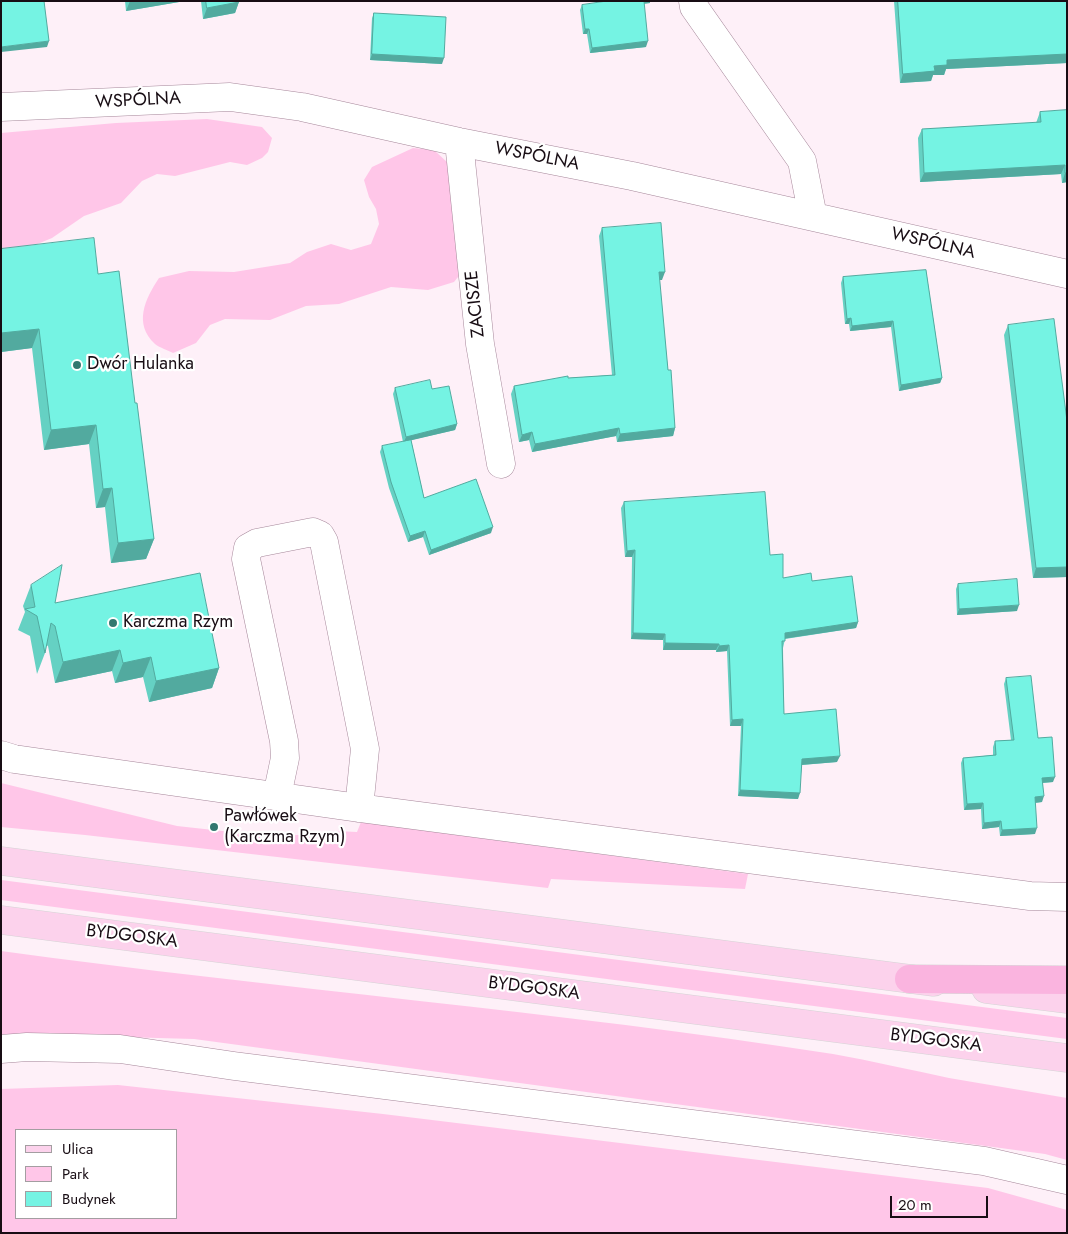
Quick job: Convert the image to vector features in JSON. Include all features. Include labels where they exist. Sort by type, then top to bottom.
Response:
[{"type":"highway","points":[[909,979],[1067,980]]},
{"type":"main road","points":[[1,861],[1067,999]]},
{"type":"main road","name":"BYDGOSKA","points":[[1,920],[1067,1058]]},
{"type":"street","points":[[693,1],[694,7],[802,161],[813,217]]},
{"type":"street","name":"WSPÓLNA","points":[[1,108],[230,97],[302,107],[459,142],[632,176],[1067,274]]},
{"type":"street","name":"ZACISZE","points":[[459,142],[480,344],[501,464]]},
{"type":"street","points":[[277,796],[284,758],[284,741],[246,559],[248,548],[257,544],[313,532],[320,535],[324,542],[365,749],[359,808]]},
{"type":"street","points":[[1,755],[359,808],[1030,896],[1067,897]]},
{"type":"street","points":[[1,1050],[28,1047],[120,1049],[234,1066],[974,1160],[1067,1180]]},
{"type":"green space","points":[[207,119],[262,127],[272,138],[268,152],[262,158],[247,165],[230,162],[175,176],[157,174],[142,181],[121,203],[84,216],[52,238],[35,245],[1,253],[1,133],[116,123]]},
{"type":"green space","points":[[413,148],[434,150],[448,163],[462,272],[454,282],[428,290],[391,287],[339,304],[306,306],[270,320],[225,319],[210,325],[196,343],[173,353],[155,344],[148,336],[144,328],[144,311],[149,294],[159,278],[189,271],[234,272],[290,263],[307,252],[331,244],[351,250],[371,244],[379,224],[376,209],[369,197],[364,180],[372,167]]},
{"type":"green space","points":[[1,783],[177,826],[277,837],[336,831],[357,832],[361,822],[748,874],[745,889],[551,879],[548,888],[1,827]]},
{"type":"green space","points":[[1,880],[1067,1018],[1067,1039],[1,900]]},
{"type":"green space","points":[[1,951],[105,965],[626,1025],[729,1039],[833,1054],[949,1078],[1067,1098],[1067,1160],[1045,1154],[194,1039],[1,1035]]},
{"type":"green space","points":[[118,1085],[383,1114],[988,1188],[1067,1210],[1067,1233],[1,1233],[1,1089]]},
{"type":"building","points":[[1,1],[44,1],[49,41],[1,47]]},
{"type":"building","points":[[206,1],[239,1],[239,2],[207,8]]},
{"type":"building","points":[[607,1],[644,1],[648,41],[592,48],[589,29],[585,29],[582,5]]},
{"type":"building","points":[[898,1],[1067,1],[1067,54],[947,60],[947,65],[934,66],[935,71],[903,74]]},
{"type":"building","points":[[374,13],[446,17],[444,58],[372,54]]},
{"type":"building","points":[[1067,110],[1067,173],[1065,173],[1065,165],[924,173],[922,129],[1041,122],[1040,112]]},
{"type":"building","points":[[661,223],[665,272],[659,272],[668,370],[671,370],[675,428],[620,434],[619,428],[535,444],[532,432],[522,435],[514,386],[568,376],[568,378],[615,375],[602,228]]},
{"type":"building","name":"Dwór Hulanka","points":[[94,238],[98,274],[119,271],[154,539],[118,543],[112,488],[103,489],[96,425],[51,430],[39,329],[1,333],[1,249]]},
{"type":"building","points":[[926,270],[942,378],[901,385],[893,321],[852,326],[851,318],[847,319],[843,277]]},
{"type":"building","points":[[1054,319],[1067,421],[1067,567],[1036,568],[1008,325]]},
{"type":"building","points":[[430,380],[432,389],[449,386],[457,424],[406,437],[395,388]]},
{"type":"building","points":[[411,440],[424,498],[476,479],[493,527],[431,550],[425,531],[410,536],[391,482],[382,446]]},
{"type":"building","points":[[765,492],[770,555],[783,554],[783,578],[811,573],[812,581],[852,576],[858,622],[785,633],[785,641],[782,641],[784,714],[836,709],[840,756],[802,759],[800,793],[740,790],[743,719],[732,720],[729,645],[665,643],[665,634],[633,633],[635,550],[627,551],[624,502]]},
{"type":"building","name":"Karczma Rzym","points":[[62,565],[55,603],[200,573],[219,668],[156,681],[151,657],[123,663],[120,650],[63,662],[55,626],[51,623],[45,653],[37,616],[25,609],[35,607],[31,585]]},
{"type":"building","points":[[1017,579],[1019,605],[959,609],[958,584]]},
{"type":"building","points":[[1031,676],[1038,738],[1052,737],[1055,777],[1042,778],[1044,796],[1035,797],[1037,828],[1002,830],[1001,821],[984,823],[983,803],[967,804],[963,758],[996,755],[995,741],[1014,740],[1006,678]]},
{"type":"place","name":"Dwór Hulanka","points":[[77,365]]},
{"type":"place","name":"Karczma Rzym","points":[[113,623]]},
{"type":"place","name":"Pawłówek (Karczma Rzym)","points":[[214,827]]}]
